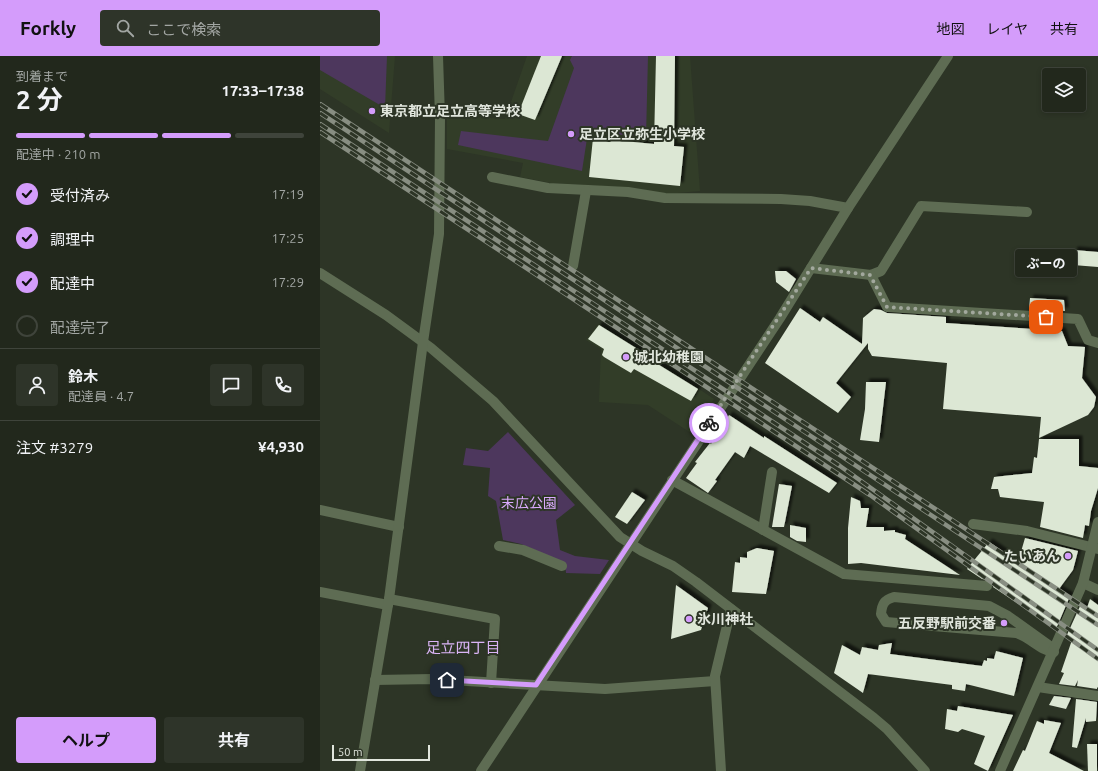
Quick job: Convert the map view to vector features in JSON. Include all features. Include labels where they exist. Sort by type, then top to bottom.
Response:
[{"type":"street","points":[[360,771],[388,602],[399,527],[403,484],[439,234],[440,117],[438,56]]},
{"type":"street","points":[[481,771],[536,685],[780,318],[848,208],[948,56]]},
{"type":"street","points":[[492,177],[548,188],[628,192],[665,198],[781,199],[810,201],[848,208]]},
{"type":"street","points":[[573,266],[586,191]]},
{"type":"street","points":[[811,268],[870,275],[880,271],[921,206],[1027,212]]},
{"type":"street","points":[[320,273],[386,315],[423,342],[494,401],[620,537],[630,544],[673,566],[874,718],[887,729],[925,771]]},
{"type":"street","points":[[870,275],[887,307],[1078,319],[1088,340],[1098,343]]},
{"type":"street","points":[[762,530],[772,472]]},
{"type":"street","points":[[672,480],[844,574],[987,586]]},
{"type":"street","points":[[320,510],[399,527]]},
{"type":"street","points":[[1000,771],[1054,652],[1083,583],[1095,549],[1098,522]]},
{"type":"street","points":[[974,524],[1027,531],[1095,549]]},
{"type":"street","points":[[499,546],[523,550],[562,566]]},
{"type":"street","points":[[1083,583],[1098,590]]},
{"type":"street","points":[[320,592],[495,619],[491,682]]},
{"type":"street","points":[[894,597],[989,606],[1008,616],[1048,644],[1054,652],[1048,652],[1028,638],[1016,633],[886,622],[880,614],[881,607],[883,602],[894,597]]},
{"type":"street","points":[[721,771],[715,676],[731,609]]},
{"type":"street","points":[[375,680],[432,679],[605,689],[715,681]]},
{"type":"street","points":[[1038,687],[1098,696]]},
{"type":"shaded area","name":"東京都立足立高等学校","points":[[320,56],[395,56],[389,133],[320,89]]},
{"type":"shaded area","name":"足立区立弥生小学校","points":[[527,56],[690,56],[700,191],[667,194],[634,188],[551,183],[520,177],[523,163],[447,149],[447,115],[505,119]]},
{"type":"shaded area","points":[[599,323],[714,399],[691,433],[648,405],[599,402],[601,349],[586,340]]},
{"type":"green space","points":[[320,56],[387,56],[385,108],[320,70]]},
{"type":"green space","points":[[572,56],[648,56],[646,137],[588,132],[582,171],[458,145],[461,131],[548,141],[574,68],[570,60]]},
{"type":"green space","name":"末広公園","points":[[508,432],[575,505],[556,520],[560,550],[575,556],[609,560],[600,574],[566,573],[565,563],[521,544],[503,540],[496,501],[488,496],[490,468],[463,465],[466,448],[488,451]]},
{"type":"building","points":[[541,56],[562,56],[535,120],[518,114]]},
{"type":"building","points":[[656,56],[675,56],[674,146],[684,147],[680,186],[589,177],[593,138],[654,144]]},
{"type":"building","points":[[1074,250],[1098,252],[1098,267],[1073,265]]},
{"type":"building","points":[[775,271],[786,271],[796,279],[789,292],[776,282]]},
{"type":"building","points":[[1030,298],[1064,300],[1065,311],[1029,309]]},
{"type":"building","points":[[800,308],[820,322],[823,317],[862,344],[863,318],[874,309],[887,313],[946,317],[946,323],[1062,331],[1068,346],[1085,347],[1082,378],[1096,397],[1094,407],[1088,415],[1039,438],[1041,417],[943,409],[947,363],[872,356],[868,349],[868,343],[836,383],[851,397],[838,413],[765,363]]},
{"type":"building","points":[[599,325],[644,353],[643,355],[698,389],[691,401],[634,369],[631,373],[604,357],[602,355],[604,349],[588,339]]},
{"type":"building","points":[[866,382],[886,382],[879,442],[860,440],[865,409]]},
{"type":"building","points":[[729,415],[837,483],[829,493],[750,446],[744,458],[735,452],[715,480],[717,481],[708,493],[686,478],[697,463],[695,462],[710,443],[711,444]]},
{"type":"building","points":[[1039,439],[1079,439],[1079,466],[1098,468],[1098,488],[1091,511],[1089,526],[1085,525],[1083,538],[1040,527],[1044,502],[1000,497],[998,489],[991,489],[994,477],[1032,473],[1034,457],[1037,458]]},
{"type":"building","points":[[779,484],[792,486],[784,527],[772,527]]},
{"type":"building","points":[[632,492],[645,500],[627,524],[615,517]]},
{"type":"building","points":[[851,497],[860,501],[861,508],[869,508],[866,527],[884,527],[884,531],[895,530],[895,532],[906,535],[905,539],[960,575],[861,563],[848,564],[848,528]]},
{"type":"building","points":[[790,525],[806,528],[806,542],[797,541],[790,537]]},
{"type":"building","points":[[1025,538],[1078,551],[1073,570],[1059,589],[1070,596],[1056,629],[993,587],[993,583],[990,580],[982,579],[967,569],[989,542],[1018,562]]},
{"type":"building","points":[[757,548],[774,551],[766,594],[732,592],[735,562],[740,563],[740,557],[747,558],[747,552]]},
{"type":"building","name":"氷川神社","points":[[676,585],[708,608],[701,630],[671,639]]},
{"type":"building","points":[[1090,599],[1098,605],[1098,688],[1077,686],[1078,680],[1075,686],[1059,684],[1064,673],[1061,672],[1072,640],[1066,637],[1081,604],[1087,608]]},
{"type":"building","points":[[892,643],[890,654],[982,666],[984,660],[987,661],[987,658],[994,659],[996,651],[1023,658],[1014,696],[966,684],[965,691],[952,689],[952,685],[868,674],[863,693],[834,673],[842,645],[860,655],[862,647],[878,650],[879,645]]},
{"type":"building","points":[[1054,696],[1071,698],[1066,709],[1049,705]]},
{"type":"building","points":[[1076,699],[1097,702],[1096,721],[1086,722],[1086,718],[1077,748],[1072,747]]},
{"type":"building","points":[[958,706],[1013,715],[988,771],[974,764],[985,736],[962,729],[958,732],[945,729],[947,709],[957,711]]},
{"type":"building","points":[[1044,720],[1061,723],[1049,753],[1084,771],[1013,771],[1023,750],[1025,751],[1037,721],[1044,724]]},
{"type":"building","points":[[1087,744],[1097,744],[1097,771],[1088,771]]},
{"type":"railway","points":[[320,104],[1098,616]]},
{"type":"railway","points":[[320,113],[1098,625]]},
{"type":"railway","points":[[320,124],[840,466],[1098,650]]},
{"type":"railway","points":[[320,132],[870,495],[1098,659]]},
{"type":"way so far","points":[[709,423],[780,318],[811,268],[870,275],[887,307],[1046,317]]},
{"type":"place","name":"東京都立足立高等学校","points":[[372,111]]},
{"type":"place","name":"足立区立弥生小学校","points":[[571,134]]},
{"type":"place","name":"ぶーの","points":[[1046,317]]},
{"type":"place","name":"城北幼稚園","points":[[626,357]]},
{"type":"place","name":"たいあん","points":[[1068,556]]},
{"type":"place","name":"氷川神社","points":[[689,619]]},
{"type":"place","name":"五反野駅前交番","points":[[1004,623]]},
{"type":"district","name":"足立四丁目","points":[[463,648]]},
{"type":"route","points":[[447,680],[536,685],[709,423]]}]
